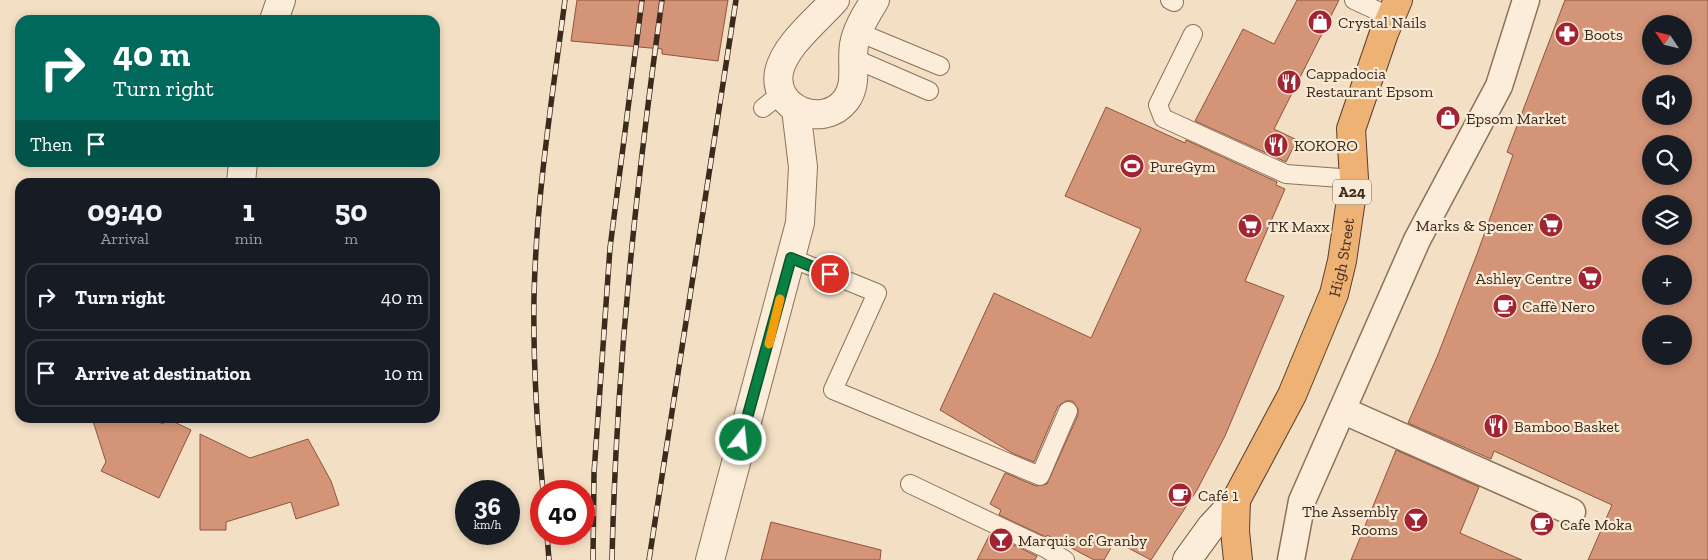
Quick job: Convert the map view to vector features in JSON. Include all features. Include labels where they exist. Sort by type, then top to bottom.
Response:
[{"type":"highway","name":"High Street","points":[[1236,500],[1292,395],[1334,294],[1342,261],[1354,179],[1351,129],[1395,8]]},
{"type":"highway","name":"A24","points":[[1236,500],[1235,531],[1238,560]]},
{"type":"street","points":[[276,15],[281,0]]},
{"type":"street","points":[[710,560],[800,223],[804,167],[780,103],[779,72],[793,43],[835,0]]},
{"type":"street","points":[[780,103],[809,114],[823,115],[837,110],[847,100],[853,86],[856,45],[875,0]]},
{"type":"street","points":[[1291,560],[1302,501],[1417,240],[1499,86],[1526,0]]},
{"type":"street","points":[[1342,410],[1572,512]]},
{"type":"street","points":[[1187,560],[1211,526],[1236,500]]},
{"type":"lane","points":[[1354,0],[1395,8]]},
{"type":"lane","points":[[1192,34],[1158,105],[1163,118],[1286,174],[1354,179]]},
{"type":"lane","points":[[856,45],[940,66]]},
{"type":"lane","points":[[856,45],[929,90]]},
{"type":"lane","points":[[791,258],[877,294],[833,390],[1040,476],[1068,411]]},
{"type":"lane","points":[[910,484],[1045,548],[1065,560]]},
{"type":"building","points":[[577,0],[728,0],[718,61],[662,54],[662,49],[571,41]]},
{"type":"building","points":[[1297,0],[1339,0],[1274,129],[1297,140],[1286,162],[1195,121],[1243,29],[1274,44]]},
{"type":"building","name":"Ashley Centre","points":[[1565,0],[1708,0],[1708,560],[1588,560],[1612,505],[1494,451],[1491,459],[1408,423],[1437,357],[1513,155],[1507,152]]},
{"type":"building","points":[[1106,107],[1185,143],[1186,140],[1277,182],[1276,185],[1285,189],[1245,281],[1284,296],[1225,436],[1197,490],[1151,560],[1115,541],[1104,560],[1094,560],[1047,535],[1046,537],[999,515],[1001,510],[990,504],[1005,473],[1036,486],[1047,484],[1078,415],[1078,409],[1073,401],[1066,401],[1058,406],[1034,462],[1014,454],[940,410],[994,293],[1091,338],[1141,229],[1065,196]]},
{"type":"building","points":[[94,423],[176,423],[191,430],[159,498],[101,471],[106,462]]},
{"type":"building","points":[[200,434],[250,458],[308,439],[331,481],[339,505],[296,519],[291,502],[226,522],[226,530],[200,530]]},
{"type":"building","name":"The Assembly Rooms","points":[[1396,450],[1479,487],[1460,533],[1522,560],[1351,560]]},
{"type":"building","points":[[771,522],[881,550],[880,560],[761,560]]},
{"type":"building","name":"Marquis of Granby","points":[[990,534],[1037,556],[1035,560],[977,560]]},
{"type":"railway","points":[[542,480],[535,370],[535,261],[545,149],[565,0]]},
{"type":"railway","points":[[593,560],[594,473],[610,248],[642,0]]},
{"type":"railway","points":[[612,560],[618,419],[629,279],[662,0]]},
{"type":"railway","points":[[649,560],[736,0]]},
{"type":"railway","points":[[548,545],[549,560]]},
{"type":"slow traffic","points":[[769,344],[780,299]]},
{"type":"place","name":"Crystal Nails","points":[[1320,22]]},
{"type":"place","name":"Boots","points":[[1567,34]]},
{"type":"place","name":"Cappadocia Restaurant Epsom","points":[[1289,82]]},
{"type":"place","name":"Epsom Market","points":[[1448,118]]},
{"type":"place","name":"KOKORO","points":[[1276,145]]},
{"type":"place","name":"PureGym","points":[[1132,166]]},
{"type":"place","name":"Marks & Spencer","points":[[1551,225]]},
{"type":"place","name":"TK Maxx","points":[[1250,226]]},
{"type":"place","name":"Ashley Centre","points":[[1590,278]]},
{"type":"place","name":"Caffè Nero","points":[[1505,306]]},
{"type":"place","name":"Bamboo Basket","points":[[1496,426]]},
{"type":"place","name":"Café 1","points":[[1180,495]]},
{"type":"place","name":"The Assembly Rooms","points":[[1416,520]]},
{"type":"place","name":"Cafe Moka","points":[[1542,524]]},
{"type":"place","name":"Marquis of Granby","points":[[1001,540]]},
{"type":"route","points":[[741,440],[769,345],[791,258],[830,274]]}]
